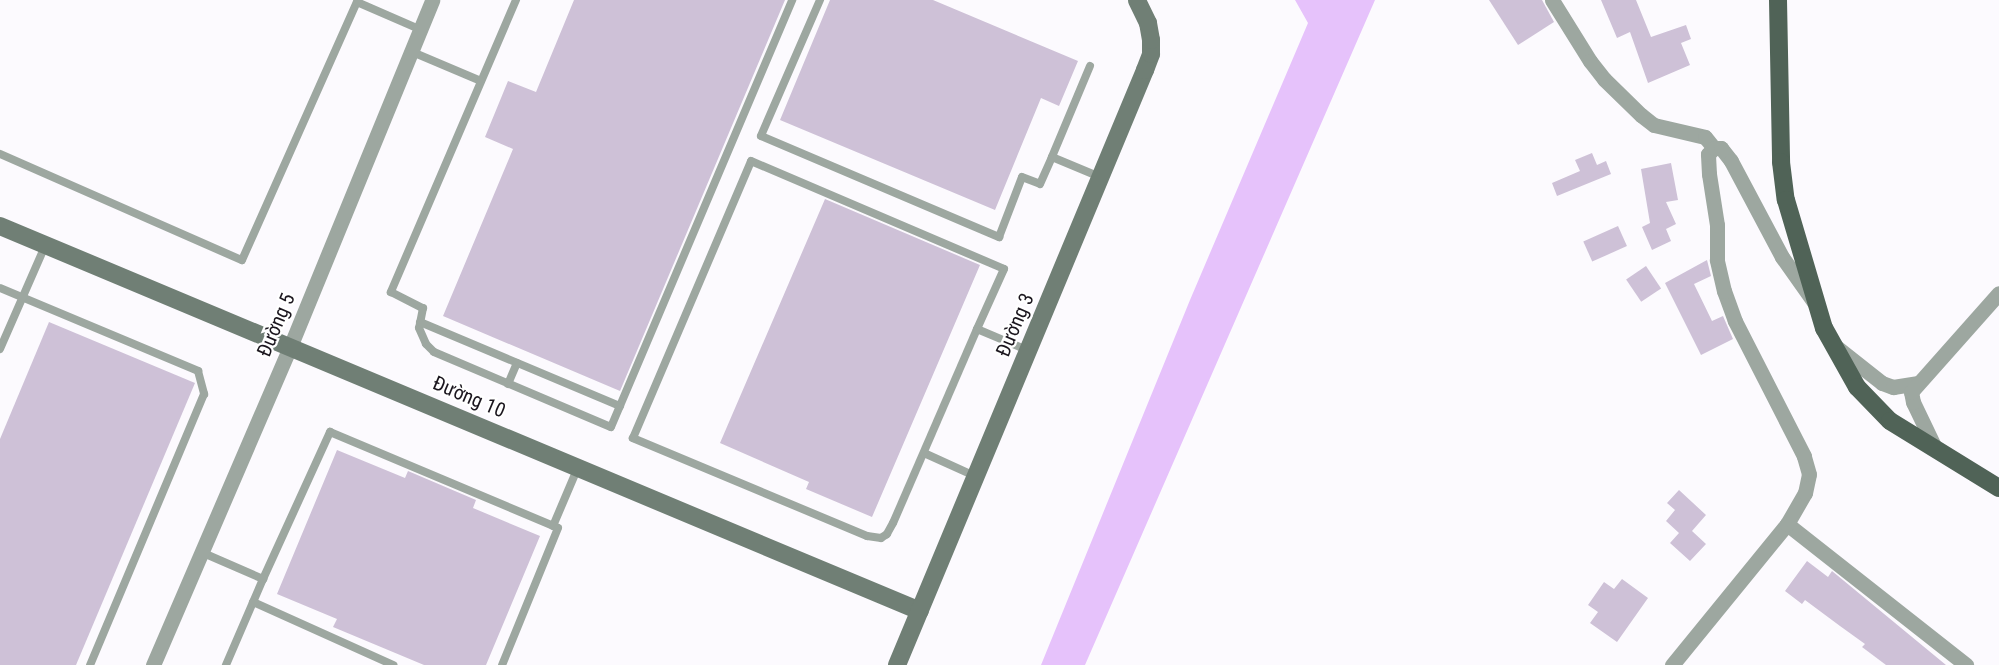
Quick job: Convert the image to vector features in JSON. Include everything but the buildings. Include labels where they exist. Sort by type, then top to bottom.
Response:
[{"type":"main road","points":[[1778,0],[1781,162],[1786,200],[1815,304],[1833,344],[1857,387],[1870,403],[1890,421],[1999,488]]},
{"type":"street","name":"Đường 5","points":[[153,665],[290,346],[432,0]]},
{"type":"street","name":"Đường 3","points":[[897,665],[1151,54],[1148,23],[1137,0]]},
{"type":"street","points":[[1552,0],[1590,61],[1604,79],[1641,115],[1654,125],[1706,137],[1714,147],[1721,148],[1731,160],[1782,257],[1815,304]]},
{"type":"street","points":[[1672,665],[1787,524],[1804,493],[1809,474],[1804,456],[1735,321],[1724,291],[1717,260],[1717,225],[1709,174],[1708,154],[1714,147]]},
{"type":"street","name":"Đường 10","points":[[0,226],[920,611]]},
{"type":"street","points":[[1936,450],[1913,402],[1911,392],[1999,293]]},
{"type":"street","points":[[1833,344],[1882,382],[1893,387],[1917,383]]},
{"type":"street","points":[[1787,524],[1966,665]]},
{"type":"lane","points":[[516,0],[391,292],[423,308],[420,322],[426,344],[434,352],[611,427],[792,0]]},
{"type":"lane","points":[[820,0],[761,136],[999,237],[1022,177],[1040,184],[1090,66]]},
{"type":"lane","points":[[0,154],[242,260],[357,2],[419,29]]},
{"type":"lane","points":[[410,51],[481,81]]},
{"type":"lane","points":[[1052,157],[1101,178]]},
{"type":"lane","points":[[751,161],[1004,269],[977,329],[887,534],[875,538],[633,438],[751,161]]},
{"type":"lane","points":[[0,349],[46,245]]},
{"type":"lane","points":[[0,288],[198,371],[204,394],[90,665]]},
{"type":"lane","points":[[420,322],[620,406]]},
{"type":"lane","points":[[977,329],[1029,351]]},
{"type":"lane","points":[[508,384],[517,363]]},
{"type":"lane","points":[[226,665],[330,432],[558,528],[502,665]]},
{"type":"lane","points":[[924,453],[976,477]]},
{"type":"lane","points":[[553,526],[578,467]]},
{"type":"lane","points":[[201,552],[263,579]]},
{"type":"lane","points":[[253,603],[393,665]]},
{"type":"shaded area","points":[[1295,0],[1375,0],[1085,665],[1041,665],[1190,300],[1308,23]]}]
